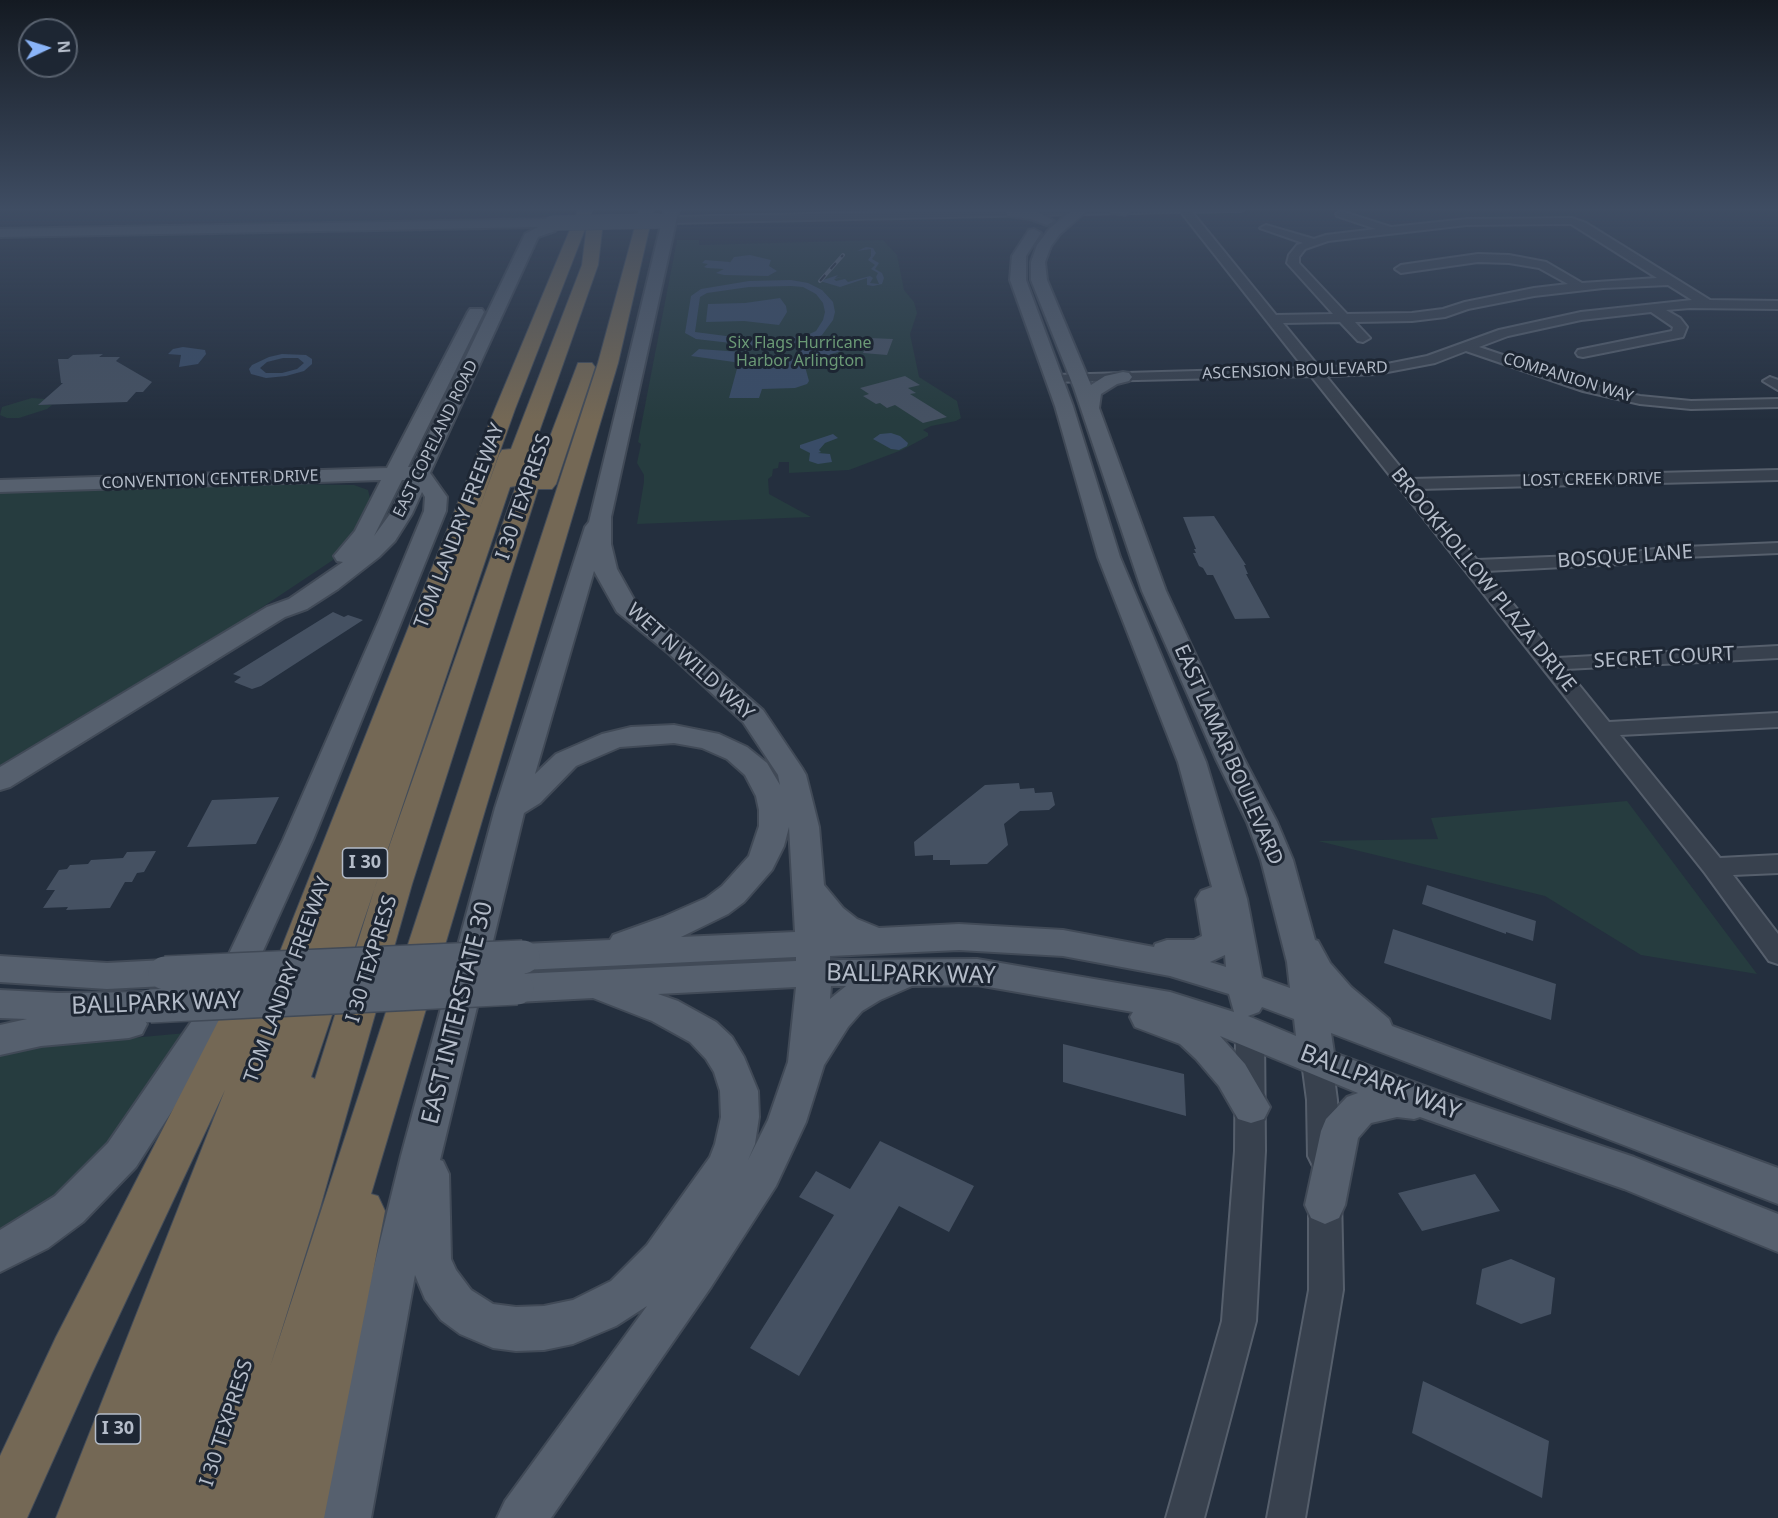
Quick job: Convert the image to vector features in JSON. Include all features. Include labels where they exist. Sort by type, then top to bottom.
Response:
[{"type":"highway","points":[[537,279],[501,392],[519,412],[587,279]]},
{"type":"highway","name":"TOM LANDRY FREEWAY","points":[[83,1518],[301,942],[574,279]]},
{"type":"highway","name":"I 30","points":[[134,1518],[577,279]]},
{"type":"highway","name":"I 30 TEXPRESS","points":[[196,1518],[297,1208],[394,884],[559,396],[590,279]]},
{"type":"highway","points":[[598,323],[611,279]]},
{"type":"highway","points":[[248,1518],[608,363],[639,279]]},
{"type":"highway","points":[[494,587],[528,527],[591,346]]},
{"type":"highway","name":"I 30 TEXPRESS","points":[[164,1518],[316,1062],[519,412]]},
{"type":"highway","points":[[0,1516],[74,1355],[240,1017],[301,942]]},
{"type":"highway","points":[[297,1518],[365,1197],[361,1152]]},
{"type":"highway","points":[[73,1518],[152,1340]]},
{"type":"main road","name":"EAST COPELAND ROAD","points":[[0,780],[276,612],[297,604],[330,584],[371,552],[393,528],[408,473],[503,279]]},
{"type":"main road","name":"WET N WILD WAY","points":[[650,279],[600,516],[600,544],[605,569],[626,607],[677,648],[753,717],[792,775],[804,827],[813,959],[812,1017],[806,1062]]},
{"type":"main road","points":[[1018,280],[1039,280]]},
{"type":"main road","name":"EAST LAMAR BOULEVARD","points":[[1018,280],[1055,379],[1103,540],[1192,762],[1231,899],[1241,948],[1250,1031]]},
{"type":"main road","name":"EAST LAMAR BOULEVARD","points":[[1039,280],[1079,378],[1142,560],[1230,759],[1262,822],[1277,860],[1296,928],[1317,1062]]},
{"type":"main road","points":[[1090,408],[1092,392],[1111,380],[1123,377]]},
{"type":"main road","points":[[0,1252],[33,1234],[69,1209],[122,1155],[176,1078],[223,1003],[298,840],[435,511],[436,497],[408,473]]},
{"type":"main road","name":"EAST COPELAND ROAD","points":[[276,612],[289,600],[320,579],[348,554],[365,533],[381,499],[408,473]]},
{"type":"main road","name":"CONVENTION CENTER DRIVE","points":[[0,486],[408,473]]},
{"type":"main road","points":[[338,476],[371,488],[381,499]]},
{"type":"main road","name":"EAST INTERSTATE 30","points":[[346,1518],[388,1299],[421,1156],[510,808],[600,516]]},
{"type":"main road","points":[[421,1156],[429,1172],[430,1259],[440,1284],[456,1305],[475,1319],[493,1326],[516,1329],[544,1328],[573,1322],[601,1311],[626,1296],[645,1278],[662,1259],[725,1168],[735,1144],[739,1091],[731,1068],[719,1048],[702,1032],[598,969],[725,900],[747,880],[761,862],[769,846],[774,826],[771,796],[757,770],[737,753],[709,740],[674,734],[630,736],[612,740],[566,760],[530,796],[510,808]]},
{"type":"main road","points":[[1131,954],[1197,953],[1209,949],[1217,941],[1218,931],[1205,861],[1213,836]]},
{"type":"main road","points":[[808,887],[831,917],[845,928],[861,936],[878,940]]},
{"type":"main road","points":[[1296,928],[1317,972],[1339,998],[1389,1040]]},
{"type":"main road","name":"BALLPARK WAY","points":[[813,959],[878,940],[959,937],[1063,943],[1131,954],[1201,971],[1245,986],[1778,1186]]},
{"type":"main road","name":"BALLPARK WAY","points":[[0,969],[107,976],[165,973],[520,973],[813,959],[915,972],[977,972],[1170,1006],[1250,1031],[1317,1062],[1432,1105],[1634,1175],[1778,1233]]},
{"type":"main road","points":[[522,1518],[738,1212],[771,1156],[787,1122],[806,1062],[834,1017],[850,1001],[878,986],[915,972]]},
{"type":"main road","name":"BALLPARK WAY","points":[[0,1004],[146,1014],[344,997],[520,973]]},
{"type":"main road","points":[[1064,986],[1193,1034],[1218,1057],[1251,1107]]},
{"type":"main road","points":[[0,1040],[146,1014]]},
{"type":"main road","points":[[1326,1205],[1340,1131],[1359,1109],[1397,1101],[1432,1105]]},
{"type":"street","name":"BROOKHOLLOW PLAZA DRIVE","points":[[1241,279],[1714,867],[1778,954]]},
{"type":"street","points":[[1308,279],[1363,338]]},
{"type":"street","points":[[1567,279],[1581,287]]},
{"type":"street","points":[[1668,279],[1707,304]]},
{"type":"street","points":[[1274,319],[1431,315],[1488,300],[1581,287],[1671,281]]},
{"type":"street","name":"ASCENSION BOULEVARD","points":[[1055,379],[1316,373],[1396,367],[1430,360],[1504,333],[1553,321],[1651,307],[1707,304],[1775,307]]},
{"type":"street","points":[[1583,353],[1678,334],[1680,327],[1675,321],[1651,307]]},
{"type":"street","name":"COMPANION WAY","points":[[1467,347],[1588,388],[1640,400],[1676,405],[1778,403]]},
{"type":"street","name":"LOST CREEK DRIVE","points":[[1406,484],[1778,475]]},
{"type":"street","name":"BOSQUE LANE","points":[[1472,566],[1601,560],[1661,553],[1778,548]]},
{"type":"street","name":"SECRET COURT","points":[[1551,664],[1778,652]]},
{"type":"street","points":[[1603,729],[1778,720]]},
{"type":"street","points":[[1714,867],[1778,864]]},
{"type":"street","name":"EAST LAMAR BOULEVARD","points":[[1185,1518],[1239,1321],[1251,1107],[1250,1031]]},
{"type":"street","name":"EAST LAMAR BOULEVARD","points":[[1286,1518],[1326,1290],[1326,1205],[1322,1110],[1317,1062]]},
{"type":"green space","name":"Six Flags Hurricane Harbor Arlington","points":[[670,279],[902,279],[904,290],[914,302],[917,313],[910,334],[919,377],[957,401],[961,418],[931,426],[923,430],[928,433],[928,436],[902,450],[849,470],[789,473],[789,462],[779,462],[778,468],[773,469],[772,476],[768,479],[769,494],[811,517],[637,524],[644,482],[644,475],[637,463],[641,444],[638,442]]},
{"type":"green space","points":[[32,398],[45,399],[39,405],[52,405],[47,409],[19,418],[7,418],[0,415],[2,407]]},
{"type":"green space","points":[[284,484],[354,485],[368,490],[371,502],[365,521],[333,560],[243,620],[0,765],[0,492]]},
{"type":"green space","points":[[1627,801],[1757,974],[1641,955],[1545,896],[1318,841],[1438,839],[1431,818]]},
{"type":"green space","points":[[186,1033],[86,1176],[0,1238],[0,1050]]},
{"type":"water","points":[[845,279],[848,282],[864,279],[840,287],[820,281]]},
{"type":"water","points":[[867,279],[872,279],[870,283],[879,284],[877,279],[884,279],[882,284],[873,286],[867,285]]},
{"type":"water","points":[[780,298],[787,312],[779,325],[744,321],[706,322],[708,304],[745,303]]},
{"type":"water","points":[[836,346],[844,350],[804,363],[809,381],[807,384],[795,388],[762,389],[759,398],[729,398],[738,365],[734,362],[691,356],[699,349],[741,352],[742,360],[774,361],[801,358],[798,350]]},
{"type":"water","points":[[183,347],[205,350],[206,354],[198,364],[179,367],[181,355],[168,354],[173,349]]},
{"type":"water","points":[[282,354],[306,355],[312,359],[312,364],[304,371],[286,376],[266,378],[251,374],[249,369],[252,365]],"holes":[[[283,358],[298,358],[304,363],[297,369],[282,373],[266,373],[260,368],[267,362]]]},
{"type":"water","points":[[891,433],[900,436],[908,443],[907,446],[899,450],[891,449],[873,439],[880,434]]},
{"type":"water","points":[[833,434],[838,438],[825,443],[819,450],[821,452],[818,453],[830,454],[832,462],[818,464],[809,461],[810,453],[800,448],[800,445]]},
{"type":"building","points":[[870,338],[893,339],[887,355],[863,353]]},
{"type":"building","points":[[103,354],[99,357],[120,357],[116,361],[152,382],[143,392],[136,392],[127,402],[38,405],[63,383],[61,383],[58,359],[68,359],[73,355]]},
{"type":"building","points":[[905,376],[920,385],[908,388],[916,393],[910,394],[947,417],[923,423],[895,405],[887,408],[880,403],[876,404],[863,396],[869,394],[860,388]]},
{"type":"building","points":[[1214,516],[1246,565],[1244,565],[1248,574],[1246,574],[1270,618],[1235,619],[1213,575],[1207,575],[1199,566],[1193,553],[1196,553],[1194,549],[1196,549],[1183,517]]},
{"type":"building","points":[[333,612],[344,617],[348,615],[363,620],[261,686],[252,689],[234,682],[241,677],[233,674]]},
{"type":"building","points":[[1019,783],[1020,789],[1034,788],[1035,793],[1052,792],[1055,805],[1049,810],[1020,811],[1004,824],[1008,845],[987,864],[950,865],[950,860],[933,860],[933,855],[915,856],[914,842],[985,785]]},
{"type":"building","points":[[279,797],[256,844],[187,847],[212,800]]},
{"type":"building","points":[[156,851],[144,872],[137,873],[132,882],[125,882],[110,908],[66,910],[68,907],[43,908],[55,890],[46,890],[59,870],[67,869],[70,865],[88,864],[91,860],[123,858],[127,852]]},
{"type":"building","points":[[1427,885],[1536,921],[1533,941],[1506,932],[1506,934],[1422,904]]},
{"type":"building","points":[[1393,929],[1556,984],[1551,1020],[1384,963]]},
{"type":"building","points":[[1063,1044],[1184,1074],[1186,1116],[1063,1082]]},
{"type":"building","points":[[880,1141],[974,1186],[949,1232],[899,1206],[799,1376],[750,1348],[834,1215],[799,1197],[816,1171],[850,1189]]},
{"type":"building","points":[[1475,1174],[1500,1211],[1422,1231],[1398,1193]]},
{"type":"building","points":[[1511,1259],[1555,1278],[1551,1314],[1521,1324],[1476,1304],[1482,1269]]},
{"type":"building","points":[[1423,1381],[1549,1441],[1542,1498],[1412,1433]]},
{"type":"waterway","points":[[791,283],[805,285],[819,292],[828,302],[830,312],[828,320],[819,333],[807,339],[757,343],[722,340],[690,333],[696,296],[704,291],[749,284],[791,283]]}]
